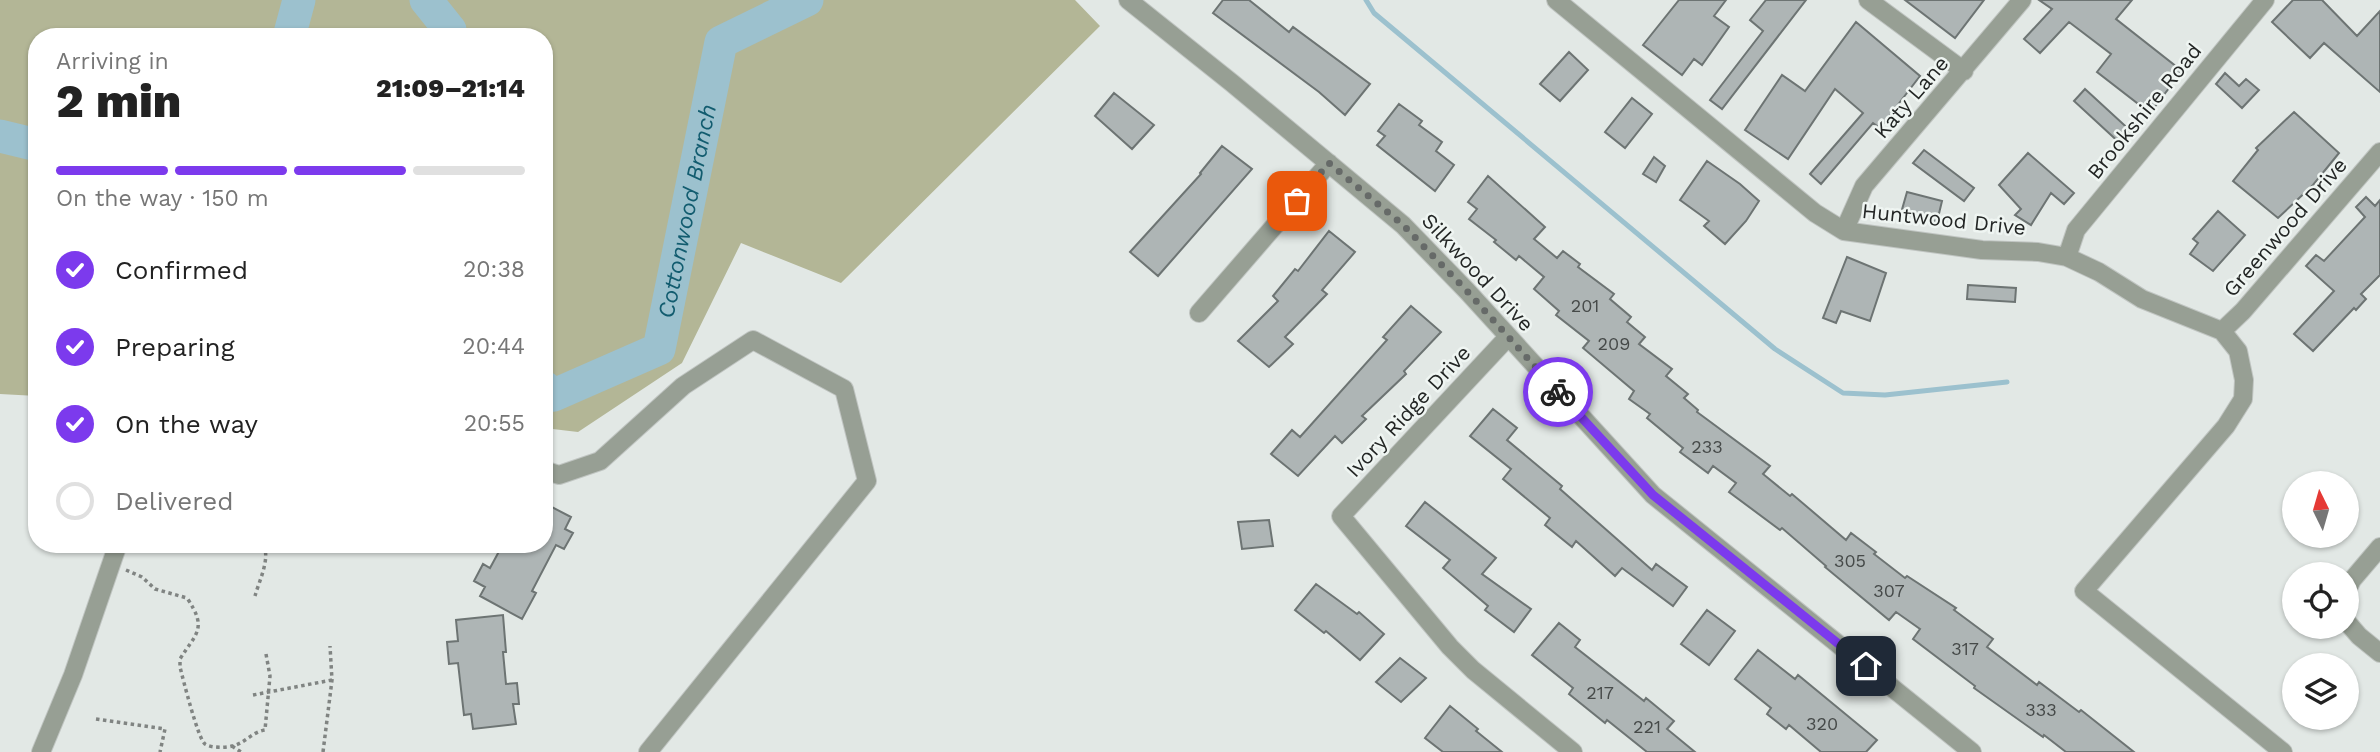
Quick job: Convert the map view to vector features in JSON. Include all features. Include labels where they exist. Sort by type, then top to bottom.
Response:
[{"type":"street","name":"Silkwood Drive","points":[[1128,0],[1403,225],[1467,291],[1653,495],[1972,752]]},
{"type":"street","name":"Huntwood Drive","points":[[1556,0],[1815,213],[1844,231],[1982,250],[2038,252],[2067,257],[2099,272],[2142,299],[2222,331]]},
{"type":"street","points":[[1868,0],[1964,71]]},
{"type":"street","name":"Katy Lane","points":[[1844,231],[1864,186],[2022,0]]},
{"type":"street","name":"Brookshire Road","points":[[2067,257],[2076,230],[2265,0]]},
{"type":"street","name":"Greenwood Drive","points":[[2222,331],[2243,311],[2380,152]]},
{"type":"street","points":[[1199,313],[1329,163]]},
{"type":"street","points":[[2222,331],[2238,351],[2244,380],[2243,399],[2226,426],[2084,591],[2283,752]]},
{"type":"street","name":"Ivory Ridge Drive","points":[[1508,337],[1341,516],[1450,647],[1473,670],[1573,752]]},
{"type":"street","points":[[553,473],[559,475],[600,461],[683,386],[753,340],[844,389],[867,481],[648,752]]},
{"type":"street","points":[[2359,572],[2380,547]]},
{"type":"street","points":[[41,752],[73,675],[115,553]]},
{"type":"street","points":[[2359,637],[2380,653]]},
{"type":"path","points":[[255,596],[266,553]]},
{"type":"path","points":[[112,563],[142,578],[155,589],[187,598],[199,625],[195,640],[180,660],[180,667],[203,743],[211,747],[232,746],[265,730],[270,676],[266,654]]},
{"type":"path","points":[[323,752],[332,680],[330,646]]},
{"type":"path","points":[[253,695],[332,680]]},
{"type":"path","points":[[96,719],[165,729],[160,752]]},
{"type":"path","points":[[232,746],[241,752]]},
{"type":"green space","points":[[0,0],[1075,0],[1100,26],[841,283],[741,243],[682,363],[578,432],[553,429],[553,28],[28,28],[28,396],[0,394]]},
{"type":"building","points":[[1223,0],[1249,0],[1289,32],[1293,27],[1370,84],[1345,115],[1319,92],[1213,13]]},
{"type":"building","points":[[1679,0],[1726,0],[1714,16],[1729,27],[1702,65],[1694,59],[1682,75],[1643,45]]},
{"type":"building","points":[[1766,0],[1806,0],[1722,109],[1710,100],[1763,31],[1750,20]]},
{"type":"building","points":[[1905,0],[1984,0],[1955,38]]},
{"type":"building","points":[[2039,0],[2132,0],[2116,19],[2182,71],[2150,113],[2097,72],[2111,54],[2069,22],[2040,53],[2024,39],[2052,9]]},
{"type":"building","points":[[2293,0],[2322,0],[2357,36],[2380,11],[2380,92],[2324,43],[2310,58],[2272,22]]},
{"type":"building","points":[[1856,22],[1920,76],[1880,128],[1873,123],[1821,184],[1810,174],[1863,113],[1835,89],[1788,159],[1745,130],[1782,75],[1805,91]]},
{"type":"building","points":[[1569,52],[1588,70],[1560,101],[1540,84]]},
{"type":"building","points":[[2225,73],[2239,86],[2246,79],[2259,90],[2242,108],[2216,84]]},
{"type":"building","points":[[2085,89],[2134,134],[2123,146],[2074,101]]},
{"type":"building","points":[[1114,93],[1154,125],[1132,149],[1095,116]]},
{"type":"building","points":[[1632,98],[1652,114],[1625,148],[1605,132]]},
{"type":"building","points":[[1399,104],[1422,121],[1419,125],[1442,142],[1436,151],[1454,165],[1435,191],[1377,145],[1385,136],[1378,131]]},
{"type":"building","points":[[2294,112],[2339,153],[2313,185],[2278,218],[2233,181],[2258,150],[2256,148]]},
{"type":"building","points":[[1222,146],[1252,169],[1158,276],[1130,252],[1201,174]]},
{"type":"building","points":[[1924,150],[1974,188],[1964,201],[1913,163]]},
{"type":"building","points":[[2028,153],[2074,193],[2064,204],[2051,193],[2031,225],[2015,215],[2021,209],[1999,185]]},
{"type":"building","points":[[1654,157],[1665,166],[1656,182],[1643,174]]},
{"type":"building","points":[[1707,161],[1759,201],[1746,221],[1725,244],[1704,226],[1709,221],[1680,200]]},
{"type":"building","points":[[1488,176],[1545,227],[1534,239],[1557,258],[1563,251],[1580,264],[1578,267],[1614,294],[1610,299],[1631,317],[1627,322],[1645,337],[1639,344],[1672,369],[1666,376],[1688,394],[1684,398],[1697,412],[1770,466],[1763,474],[1790,496],[1792,494],[1846,540],[1851,533],[1905,578],[1907,576],[1956,608],[1954,610],[1993,639],[1987,647],[2037,685],[2039,682],[2079,712],[2081,710],[2134,752],[2066,752],[2044,735],[2043,737],[1974,688],[1975,686],[1913,639],[1920,629],[1896,612],[1889,620],[1782,528],[1780,530],[1729,492],[1736,483],[1713,466],[1708,473],[1680,452],[1683,448],[1647,418],[1650,414],[1629,399],[1634,391],[1583,348],[1589,341],[1556,315],[1559,311],[1534,289],[1544,277],[1519,256],[1516,260],[1469,219],[1477,209],[1468,202]]},
{"type":"building","points":[[1907,192],[1942,201],[1937,222],[1901,213]]},
{"type":"building","points":[[2366,197],[2375,206],[2380,200],[2380,275],[2361,294],[2366,299],[2313,351],[2294,334],[2334,291],[2306,266],[2316,255],[2324,261],[2365,217],[2356,207]]},
{"type":"building","points":[[2218,211],[2245,235],[2213,271],[2190,254],[2198,243],[2193,239]]},
{"type":"building","points":[[1329,231],[1355,252],[1322,290],[1327,294],[1285,337],[1293,344],[1269,367],[1238,341],[1278,301],[1273,296],[1295,269],[1298,271]]},
{"type":"building","points":[[1847,257],[1886,273],[1870,321],[1841,311],[1836,323],[1823,318]]},
{"type":"building","points":[[1968,285],[2016,288],[2015,302],[1967,299]]},
{"type":"building","points":[[1411,306],[1441,332],[1404,371],[1406,374],[1362,416],[1366,419],[1342,443],[1335,436],[1298,476],[1271,454],[1292,430],[1300,437],[1387,340],[1383,337]]},
{"type":"building","points":[[1493,409],[1517,428],[1507,440],[1562,486],[1560,489],[1652,570],[1656,564],[1687,587],[1673,606],[1622,568],[1615,576],[1576,541],[1572,547],[1545,525],[1550,518],[1503,479],[1511,469],[1470,436]]},
{"type":"building","points":[[1425,502],[1496,558],[1482,574],[1531,609],[1514,632],[1485,610],[1488,606],[1443,568],[1450,560],[1406,526]]},
{"type":"building","points":[[553,508],[571,517],[565,529],[573,533],[564,549],[556,545],[553,551]]},
{"type":"building","points":[[1269,520],[1273,546],[1242,549],[1238,522]]},
{"type":"building","points":[[498,553],[552,553],[532,591],[536,593],[522,619],[480,596],[485,587],[474,581],[483,564],[490,568]]},
{"type":"building","points":[[1316,584],[1357,614],[1359,612],[1384,634],[1360,660],[1326,631],[1324,633],[1295,610]]},
{"type":"building","points":[[1707,610],[1735,631],[1709,665],[1681,644]]},
{"type":"building","points":[[503,615],[506,684],[517,683],[519,704],[513,704],[516,724],[473,729],[471,714],[464,715],[458,663],[449,664],[447,642],[458,641],[456,620]]},
{"type":"building","points":[[1559,623],[1580,640],[1575,647],[1674,721],[1667,729],[1695,752],[1647,752],[1569,694],[1573,688],[1532,655]]},
{"type":"building","points":[[1758,650],[1795,679],[1798,675],[1877,740],[1866,752],[1821,752],[1789,725],[1786,729],[1767,714],[1771,708],[1735,679]]},
{"type":"building","points":[[1400,658],[1426,678],[1401,702],[1376,682]]},
{"type":"building","points":[[1450,706],[1502,752],[1443,752],[1425,738]]},
{"type":"waterway","name":"Cottonwood Branch","points":[[291,28],[299,0]]},
{"type":"waterway","name":"Cottonwood Branch","points":[[426,0],[448,28]]},
{"type":"waterway","name":"Cottonwood Branch","points":[[553,394],[659,349],[721,42],[807,0]]},
{"type":"waterway","points":[[1366,0],[1374,13],[1775,349],[1843,393],[1885,395],[2007,382]]},
{"type":"waterway","name":"Cottonwood Branch","points":[[0,136],[28,143]]},
{"type":"way so far","points":[[1297,201],[1329,163],[1403,225],[1558,392]]},
{"type":"route","points":[[1558,392],[1653,495],[1866,666]]}]
